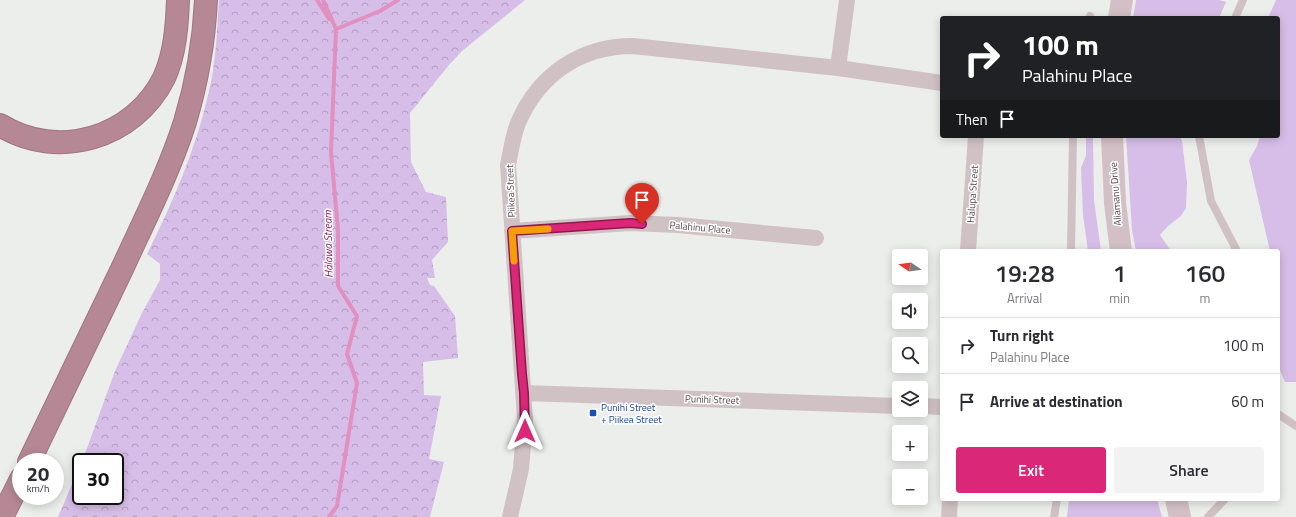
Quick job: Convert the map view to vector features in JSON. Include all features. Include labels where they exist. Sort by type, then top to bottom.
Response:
[{"type":"highway","points":[[0,125],[12,132],[28,138],[46,142],[63,143],[96,136],[112,130],[127,121],[141,110],[153,96],[164,77],[171,58],[175,38],[178,0]]},
{"type":"highway","points":[[33,453],[105,305],[170,161],[184,123],[194,88],[203,41],[206,0]]},
{"type":"highway","points":[[2,517],[12,496]]},
{"type":"street","points":[[847,0],[838,68],[940,83]]},
{"type":"street","points":[[1120,16],[1122,0]]},
{"type":"street","name":"Piikea Street","points":[[510,517],[521,469],[524,442],[524,393],[508,164],[512,142],[518,124],[526,106],[537,90],[559,69],[575,59],[603,48],[617,46],[633,46],[838,68]]},
{"type":"street","name":"Halupa Street","points":[[968,249],[976,138]]},
{"type":"street","name":"Aliamanu Drive","points":[[1112,138],[1115,203],[1121,249]]},
{"type":"street","name":"Palahinu Place","points":[[512,231],[630,223],[678,225],[816,238]]},
{"type":"street","name":"Punihi Street","points":[[524,393],[892,406]]},
{"type":"street","points":[[928,406],[940,407]]},
{"type":"street","points":[[949,517],[950,501]]},
{"type":"street","points":[[1176,501],[1180,517]]},
{"type":"lane","points":[[1236,16],[1243,0]]},
{"type":"lane","points":[[1071,249],[1073,138]]},
{"type":"lane","points":[[1199,138],[1211,201],[1236,249]]},
{"type":"lane","points":[[1280,415],[1296,426]]},
{"type":"lane","points":[[1054,517],[1057,501]]},
{"type":"lane","points":[[1208,517],[1223,501]]},
{"type":"green space","points":[[219,0],[525,0],[462,51],[410,113],[411,162],[426,192],[446,197],[448,242],[432,260],[435,278],[427,278],[430,285],[434,286],[455,316],[458,358],[423,362],[424,395],[441,396],[429,459],[444,462],[430,517],[58,517],[72,484],[72,505],[124,505],[124,453],[85,453],[115,371],[142,313],[160,280],[160,264],[147,254],[166,215],[191,154],[204,113],[216,46]]},
{"type":"green space","points":[[1136,0],[1219,0],[1226,2],[1220,16],[1133,16]]},
{"type":"green space","points":[[1276,0],[1296,0],[1296,382],[1285,382],[1280,370],[1280,249],[1270,249],[1249,160],[1257,146],[1259,138],[1280,138],[1280,16],[1269,16]]},
{"type":"green space","points":[[1086,138],[1093,138],[1094,200],[1101,249],[1088,249],[1083,215],[1081,168],[1086,155]]},
{"type":"green space","points":[[1126,138],[1181,138],[1187,182],[1186,208],[1181,216],[1168,226],[1160,235],[1170,249],[1136,249],[1132,230]]},
{"type":"green space","points":[[1069,501],[1158,501],[1162,517],[1067,517]]},
{"type":"waterway","points":[[317,0],[329,19]]},
{"type":"waterway","name":"Hālawa Stream","points":[[323,0],[336,29],[331,152],[338,230],[338,286],[357,316],[347,354],[357,383],[337,506],[329,517]]},
{"type":"waterway","points":[[336,29],[380,11],[398,0]]},
{"type":"slow traffic","points":[[514,261],[512,231],[548,229]]},
{"type":"place","name":"Punihi Street + Piikea Street","points":[[593,413]]},
{"type":"route","points":[[525,431],[524,393],[512,231],[630,223],[642,224]]}]
